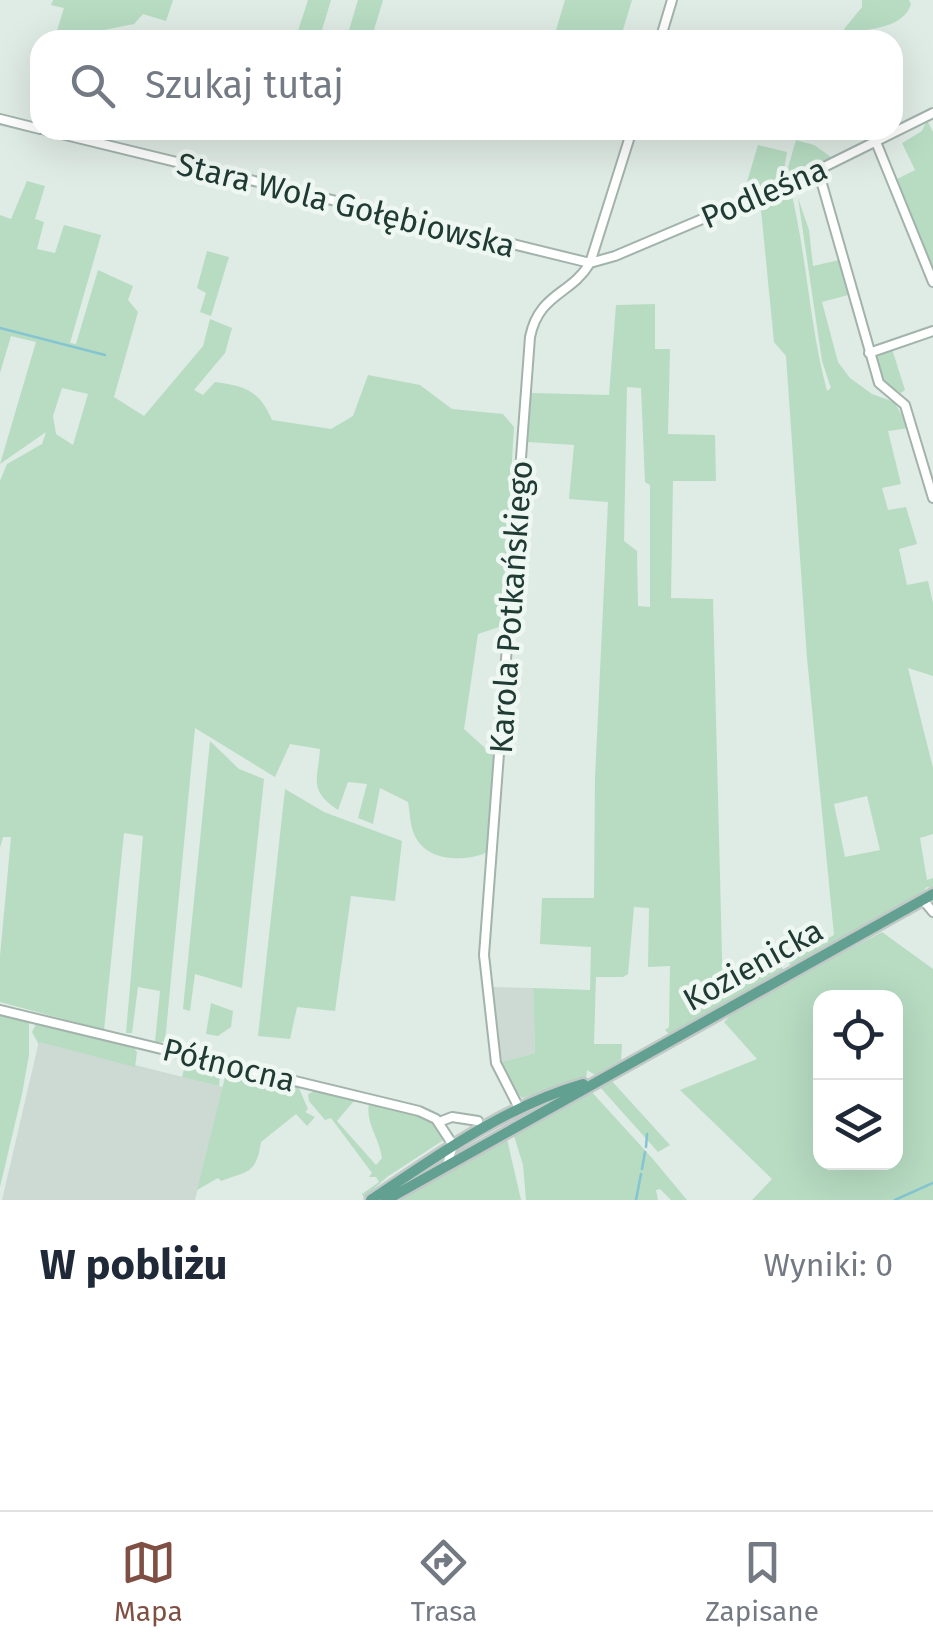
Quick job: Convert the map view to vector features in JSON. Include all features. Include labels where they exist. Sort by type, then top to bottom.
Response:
[{"type":"main road","name":"Kozienicka","points":[[371,1200],[449,1144],[598,1080],[928,897]]},
{"type":"main road","name":"Kozienicka","points":[[386,1200],[480,1147],[518,1116]]},
{"type":"main road","points":[[472,1134],[471,1142],[480,1147]]},
{"type":"street","points":[[663,30],[672,0]]},
{"type":"street","name":"Podleśna","points":[[903,128],[933,113]]},
{"type":"street","name":"Stara Wola Gołębiowska","points":[[0,119],[30,126]]},
{"type":"street","name":"Stara Wola Gołębiowska","points":[[87,140],[590,263]]},
{"type":"street","name":"Karola Potkańskiego","points":[[518,1116],[494,1052],[484,955],[530,346],[541,308],[584,274],[590,263],[629,140]]},
{"type":"street","name":"Podleśna","points":[[590,263],[818,170],[880,140]]},
{"type":"street","points":[[876,142],[933,282]]},
{"type":"street","points":[[818,170],[879,382],[905,405],[933,498]]},
{"type":"street","points":[[869,353],[933,331]]},
{"type":"street","points":[[928,897],[933,912]]},
{"type":"street","name":"Północna","points":[[0,1010],[420,1111],[439,1122]]},
{"type":"street","points":[[447,1166],[449,1144],[439,1122],[452,1117],[478,1121]]},
{"type":"shaded area","points":[[492,987],[533,988],[535,1053],[501,1062]]},
{"type":"shaded area","points":[[39,1041],[223,1087],[195,1200],[2,1200]]},
{"type":"green space","points":[[53,0],[173,0],[166,21],[143,14],[134,24],[104,30],[57,30],[64,8],[51,5]]},
{"type":"green space","points":[[308,0],[331,0],[322,30],[298,30]]},
{"type":"green space","points":[[358,0],[383,0],[374,30],[349,30]]},
{"type":"green space","points":[[565,0],[632,0],[623,30],[556,30]]},
{"type":"green space","points":[[862,0],[909,0],[911,4],[894,23],[845,30],[862,7]]},
{"type":"green space","points":[[927,120],[933,132],[933,268],[897,179],[915,170],[902,143],[922,131]]},
{"type":"green space","points":[[796,140],[814,145],[831,157],[785,178]]},
{"type":"green space","points":[[758,145],[787,152],[782,182],[750,196],[746,185]]},
{"type":"green space","points":[[27,181],[45,186],[35,219],[44,222],[37,249],[55,253],[64,225],[101,235],[70,343],[76,344],[98,270],[133,286],[128,300],[138,312],[114,397],[144,416],[203,346],[210,319],[232,328],[225,353],[194,390],[203,395],[215,382],[243,388],[262,402],[272,420],[331,429],[353,416],[368,375],[420,385],[452,409],[503,414],[514,427],[502,626],[478,634],[464,729],[494,756],[486,853],[456,858],[427,850],[414,834],[408,802],[380,788],[373,824],[358,818],[367,784],[348,782],[338,810],[322,796],[317,784],[320,749],[290,744],[275,777],[195,728],[165,1042],[155,1042],[160,991],[138,987],[132,1033],[126,1033],[143,836],[124,833],[104,1030],[0,1002],[0,956],[11,837],[3,837],[0,848],[0,481],[7,464],[42,444],[46,432],[0,464],[36,342],[11,336],[0,373],[0,215],[11,219]],"holes":[[[62,388],[88,394],[73,445],[56,434],[53,416]]]},
{"type":"green space","points":[[790,187],[827,391],[831,388],[822,361],[798,198],[809,230],[813,266],[839,260],[848,295],[822,302],[838,362],[850,378],[872,394],[894,402],[910,428],[888,431],[901,484],[882,488],[888,510],[906,507],[917,544],[899,549],[907,585],[928,581],[933,603],[933,676],[908,668],[933,768],[933,834],[920,838],[927,880],[933,878],[933,888],[927,887],[790,966],[789,960],[834,935],[807,658],[786,356],[774,342],[760,200]],"holes":[[[867,796],[880,850],[845,857],[834,804]]]},
{"type":"green space","points":[[207,251],[229,257],[211,316],[200,312],[206,293],[197,288]]},
{"type":"green space","points":[[655,304],[655,349],[670,349],[668,434],[715,435],[716,481],[673,481],[671,598],[713,599],[723,996],[781,964],[783,970],[669,1034],[665,1030],[669,1027],[670,966],[648,967],[649,908],[634,907],[628,974],[596,977],[594,1044],[622,1044],[621,1060],[595,1075],[587,1070],[586,1079],[522,1098],[510,1086],[501,1062],[535,1053],[533,988],[590,990],[591,947],[540,944],[542,898],[594,898],[595,778],[608,502],[569,499],[574,445],[528,442],[531,393],[609,395],[616,305]],"holes":[[[627,387],[641,388],[645,482],[650,485],[650,607],[638,606],[637,551],[624,541]]]},
{"type":"green space","points":[[892,349],[905,390],[901,393],[880,380],[875,358]]},
{"type":"green space","points":[[210,741],[239,769],[264,779],[242,988],[195,974],[190,1011],[183,1009]]},
{"type":"green space","points":[[285,789],[324,812],[402,841],[395,901],[351,896],[335,1011],[297,1007],[290,1039],[258,1036]]},
{"type":"green space","points":[[882,932],[933,969],[933,1200],[752,1200],[772,1179],[680,1090],[757,1059],[724,1022],[731,1015],[729,1012]]},
{"type":"green space","points":[[211,1003],[233,1011],[231,1027],[218,1036],[206,1034]]},
{"type":"green space","points":[[0,1013],[29,1022],[29,1055],[0,1187]]},
{"type":"green space","points":[[37,1022],[132,1045],[137,1052],[135,1067],[40,1042],[39,1045],[32,1032]]},
{"type":"green space","points":[[187,1059],[221,1067],[219,1086],[182,1077]]},
{"type":"green space","points":[[232,1069],[298,1086],[308,1109],[305,1112],[315,1117],[307,1126],[296,1114],[261,1142],[249,1170],[221,1181],[218,1178],[197,1190],[226,1073]]},
{"type":"green space","points":[[610,1079],[670,1145],[658,1152],[599,1086]]},
{"type":"green space","points":[[589,1089],[687,1200],[671,1200],[660,1189],[656,1190],[658,1200],[526,1200],[523,1165],[514,1136]]},
{"type":"green space","points":[[317,1090],[361,1101],[353,1102],[337,1121],[376,1165],[382,1158],[369,1118],[369,1104],[411,1112],[429,1121],[444,1136],[364,1198],[362,1194],[379,1182],[376,1177],[369,1177],[372,1173],[331,1118],[325,1120],[309,1101],[308,1094]]},
{"type":"green space","points":[[507,1139],[521,1200],[401,1200],[409,1194]]},
{"type":"waterway","points":[[0,328],[105,355]]},
{"type":"waterway","points":[[646,1147],[647,1134]]},
{"type":"waterway","points":[[642,1169],[645,1152]]},
{"type":"waterway","points":[[636,1200],[641,1174]]},
{"type":"waterway","points":[[895,1200],[933,1183]]}]
